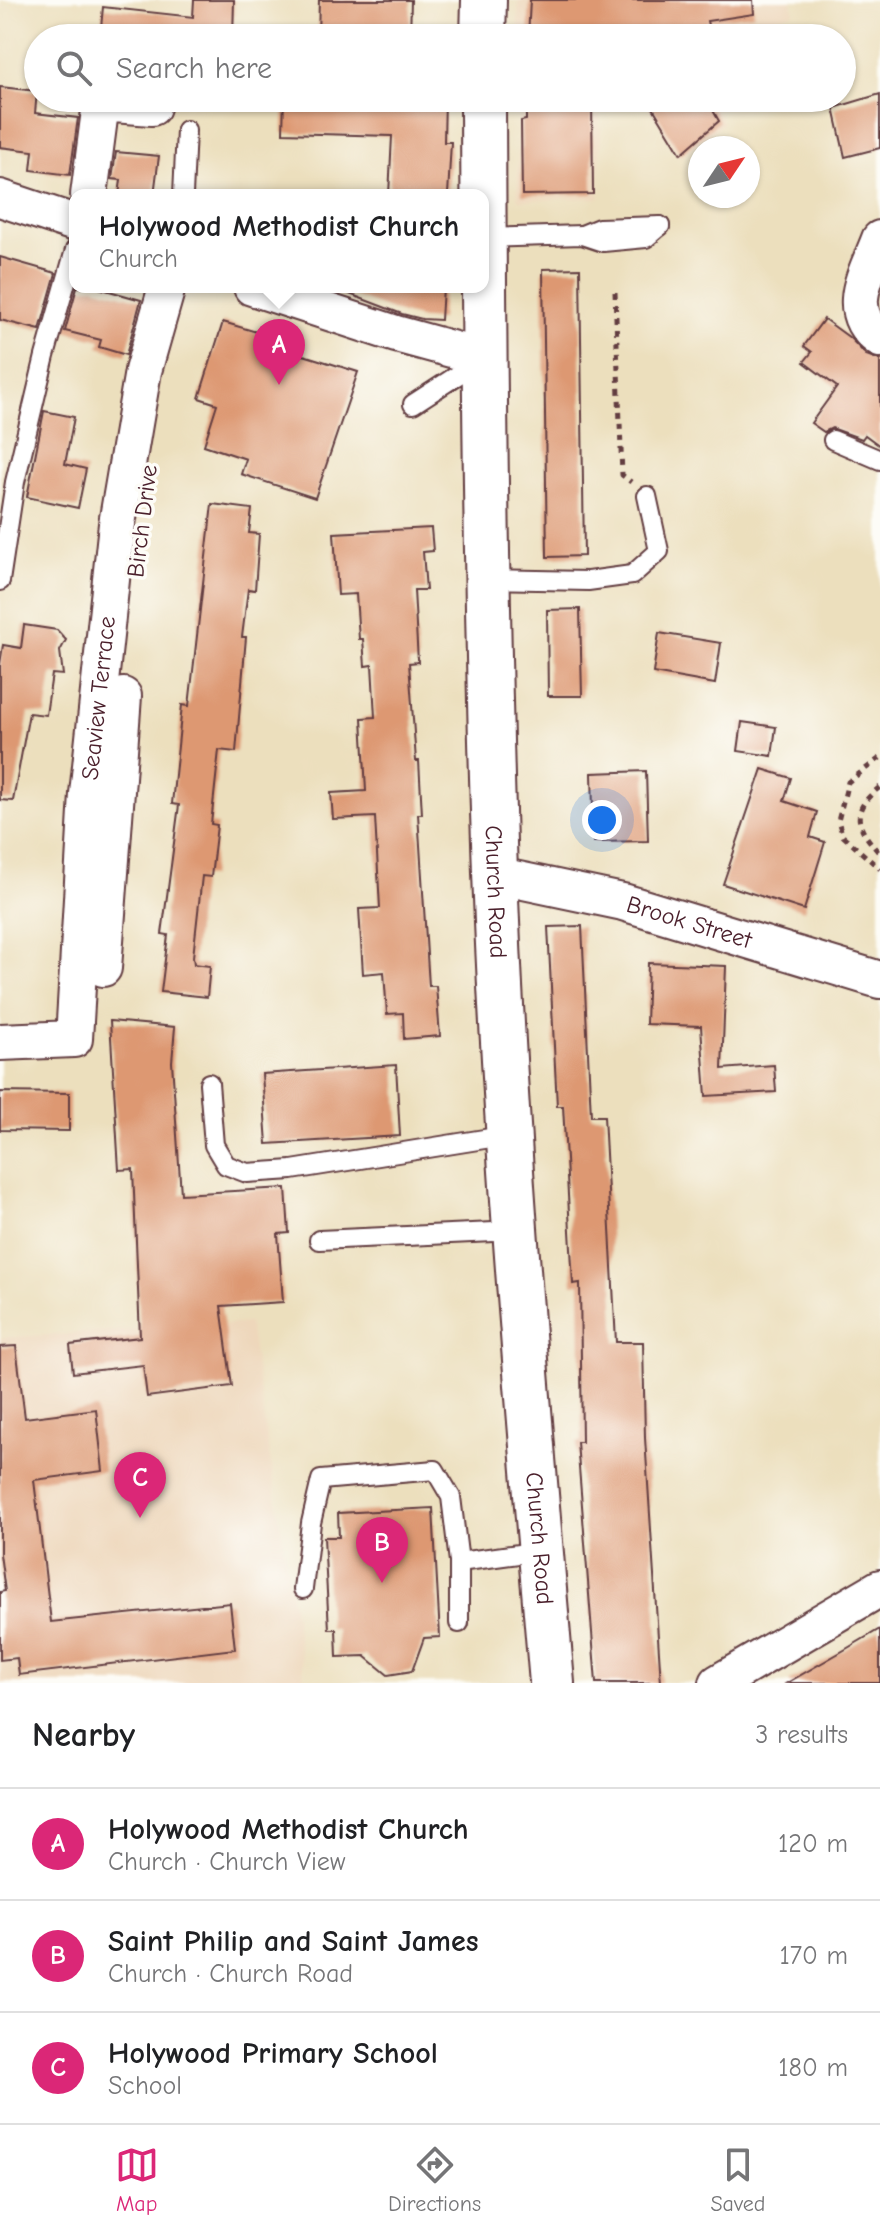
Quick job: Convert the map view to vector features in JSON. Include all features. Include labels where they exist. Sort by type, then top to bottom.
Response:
[{"type":"street","points":[[483,24],[484,0]]},
{"type":"street","points":[[90,189],[100,112]]},
{"type":"street","name":"Church Road","points":[[483,112],[484,189]]},
{"type":"street","points":[[0,198],[69,221]]},
{"type":"street","points":[[880,239],[858,299],[866,328],[880,339]]},
{"type":"street","name":"Seaview Terrace","points":[[0,1042],[74,1039],[88,794],[117,524],[143,371],[165,293]]},
{"type":"street","name":"Birch Drive","points":[[101,998],[127,640],[150,454],[186,293]]},
{"type":"street","points":[[270,293],[396,334],[484,358]]},
{"type":"street","name":"Church Road","points":[[484,293],[495,875],[523,1354],[552,1683]]},
{"type":"street","name":"Brook Street","points":[[495,875],[623,902],[880,980]]},
{"type":"street","points":[[718,1683],[880,1588]]},
{"type":"lane","points":[[183,189],[186,130]]},
{"type":"lane","points":[[489,238],[582,235]]},
{"type":"lane","points":[[0,581],[15,482],[69,271]]},
{"type":"lane","points":[[413,404],[484,358]]},
{"type":"lane","points":[[833,440],[880,460]]},
{"type":"lane","points":[[488,579],[588,581],[632,575],[659,551],[647,496]]},
{"type":"lane","points":[[209,1083],[214,1145],[226,1165],[247,1173],[292,1170],[509,1135]]},
{"type":"lane","points":[[319,1240],[516,1231]]},
{"type":"lane","points":[[303,1589],[311,1523],[321,1480],[435,1470],[451,1497],[459,1562],[459,1623]]},
{"type":"lane","points":[[459,1562],[541,1551]]},
{"type":"path","points":[[615,292],[622,475],[647,496]]},
{"type":"path","points":[[880,758],[848,782],[838,821],[843,836],[880,869]]},
{"type":"path","points":[[880,787],[864,801],[858,817],[861,832],[880,854]]},
{"type":"shaded area","points":[[518,0],[791,0],[794,13],[751,24],[518,24]]},
{"type":"shaded area","points":[[518,112],[601,112],[599,198],[518,200]]},
{"type":"shaded area","points":[[651,112],[717,112],[723,123],[707,136],[688,136],[688,151],[680,157]]},
{"type":"shaded area","points":[[249,1323],[305,1683],[0,1683],[0,1338]]},
{"type":"building","points":[[194,0],[234,0],[233,24],[101,24],[103,7],[193,17]]},
{"type":"building","points":[[319,0],[411,0],[410,24],[318,24]]},
{"type":"building","points":[[530,0],[753,0],[754,14],[707,21],[708,24],[529,24]]},
{"type":"building","points":[[0,87],[24,90],[24,112],[78,118],[70,175],[31,170],[33,151],[0,147]]},
{"type":"building","points":[[880,94],[880,148],[845,157],[835,112],[856,112],[856,101]]},
{"type":"building","points":[[284,112],[445,112],[444,142],[451,142],[448,189],[389,189],[392,136],[283,133]]},
{"type":"building","points":[[526,112],[592,112],[593,194],[522,195],[521,121],[526,120]]},
{"type":"building","points":[[656,112],[714,112],[719,121],[702,136],[688,136],[688,148],[681,154]]},
{"type":"building","points":[[116,152],[159,156],[155,189],[120,189],[121,180],[112,179]]},
{"type":"building","points":[[0,257],[56,273],[40,330],[0,320]]},
{"type":"building","points":[[580,268],[584,556],[547,557],[543,269]]},
{"type":"building","points":[[75,293],[116,293],[141,300],[126,355],[99,347],[101,340],[65,331]]},
{"type":"building","points":[[347,293],[443,293],[441,320],[402,314]]},
{"type":"building","points":[[824,319],[850,338],[866,355],[880,360],[880,446],[865,435],[862,439],[832,428],[824,432],[811,423],[837,387],[804,362],[812,352],[804,346]]},
{"type":"building","points":[[223,322],[270,336],[268,344],[358,372],[315,498],[241,474],[246,459],[204,445],[217,404],[199,398]]},
{"type":"building","points":[[44,411],[74,417],[65,464],[86,469],[78,508],[27,497]]},
{"type":"building","points":[[212,504],[252,509],[249,533],[259,534],[255,590],[248,589],[242,637],[246,637],[236,752],[219,750],[211,824],[217,825],[211,877],[202,876],[193,957],[194,964],[210,966],[207,997],[161,992],[168,935],[162,934],[179,805],[172,804],[182,705],[189,706]]},
{"type":"building","points":[[431,528],[433,551],[423,552],[426,590],[414,590],[418,662],[409,663],[416,761],[419,761],[422,814],[418,814],[429,986],[436,986],[440,1036],[404,1039],[403,1013],[387,1014],[384,972],[363,974],[359,909],[380,908],[375,817],[333,819],[331,793],[366,791],[362,718],[375,717],[372,665],[365,666],[363,639],[359,639],[356,594],[338,595],[334,533]]},
{"type":"building","points":[[580,609],[582,696],[548,696],[547,610]]},
{"type":"building","points":[[24,625],[57,630],[66,640],[60,651],[63,675],[52,674],[46,715],[29,713],[13,801],[0,800],[0,664],[3,645],[21,648]]},
{"type":"building","points":[[659,633],[721,643],[715,684],[653,673]]},
{"type":"building","points":[[742,722],[776,727],[772,756],[738,751]]},
{"type":"building","points":[[762,769],[791,778],[784,801],[817,812],[810,837],[825,842],[804,910],[723,884]]},
{"type":"building","points":[[646,771],[648,841],[594,842],[592,773]]},
{"type":"building","points":[[582,926],[591,1116],[604,1116],[616,1342],[643,1342],[645,1438],[661,1683],[596,1683],[577,1442],[582,1442],[580,1283],[573,1284],[563,1106],[557,1106],[548,927]]},
{"type":"building","points":[[648,963],[726,966],[722,1069],[774,1065],[776,1092],[706,1096],[701,1026],[646,1024]]},
{"type":"building","points":[[110,1021],[175,1027],[172,1062],[181,1194],[286,1188],[289,1233],[278,1234],[283,1302],[221,1306],[232,1386],[147,1397],[143,1365],[73,1373],[70,1345],[140,1337],[133,1169],[119,1170]]},
{"type":"building","points":[[396,1065],[400,1136],[267,1144],[262,1074]]},
{"type":"building","points":[[0,1092],[69,1093],[69,1131],[0,1130]]},
{"type":"building","points":[[16,1346],[25,1418],[96,1409],[103,1471],[34,1480],[51,1622],[230,1603],[235,1649],[19,1675],[17,1658],[0,1660],[0,1592],[5,1591],[0,1554],[0,1347]]},
{"type":"building","points":[[433,1508],[440,1637],[424,1638],[412,1671],[388,1675],[365,1656],[337,1657],[336,1629],[329,1629],[324,1537],[339,1537],[338,1513]]},
{"type":"building","points":[[880,1629],[880,1683],[787,1683],[846,1649]]},
{"type":"place","name":"Holywood Methodist Church","points":[[279,385]]},
{"type":"place","name":"Holywood Primary School","points":[[140,1518]]},
{"type":"place","name":"Saint Philip and Saint James","points":[[382,1583]]}]
